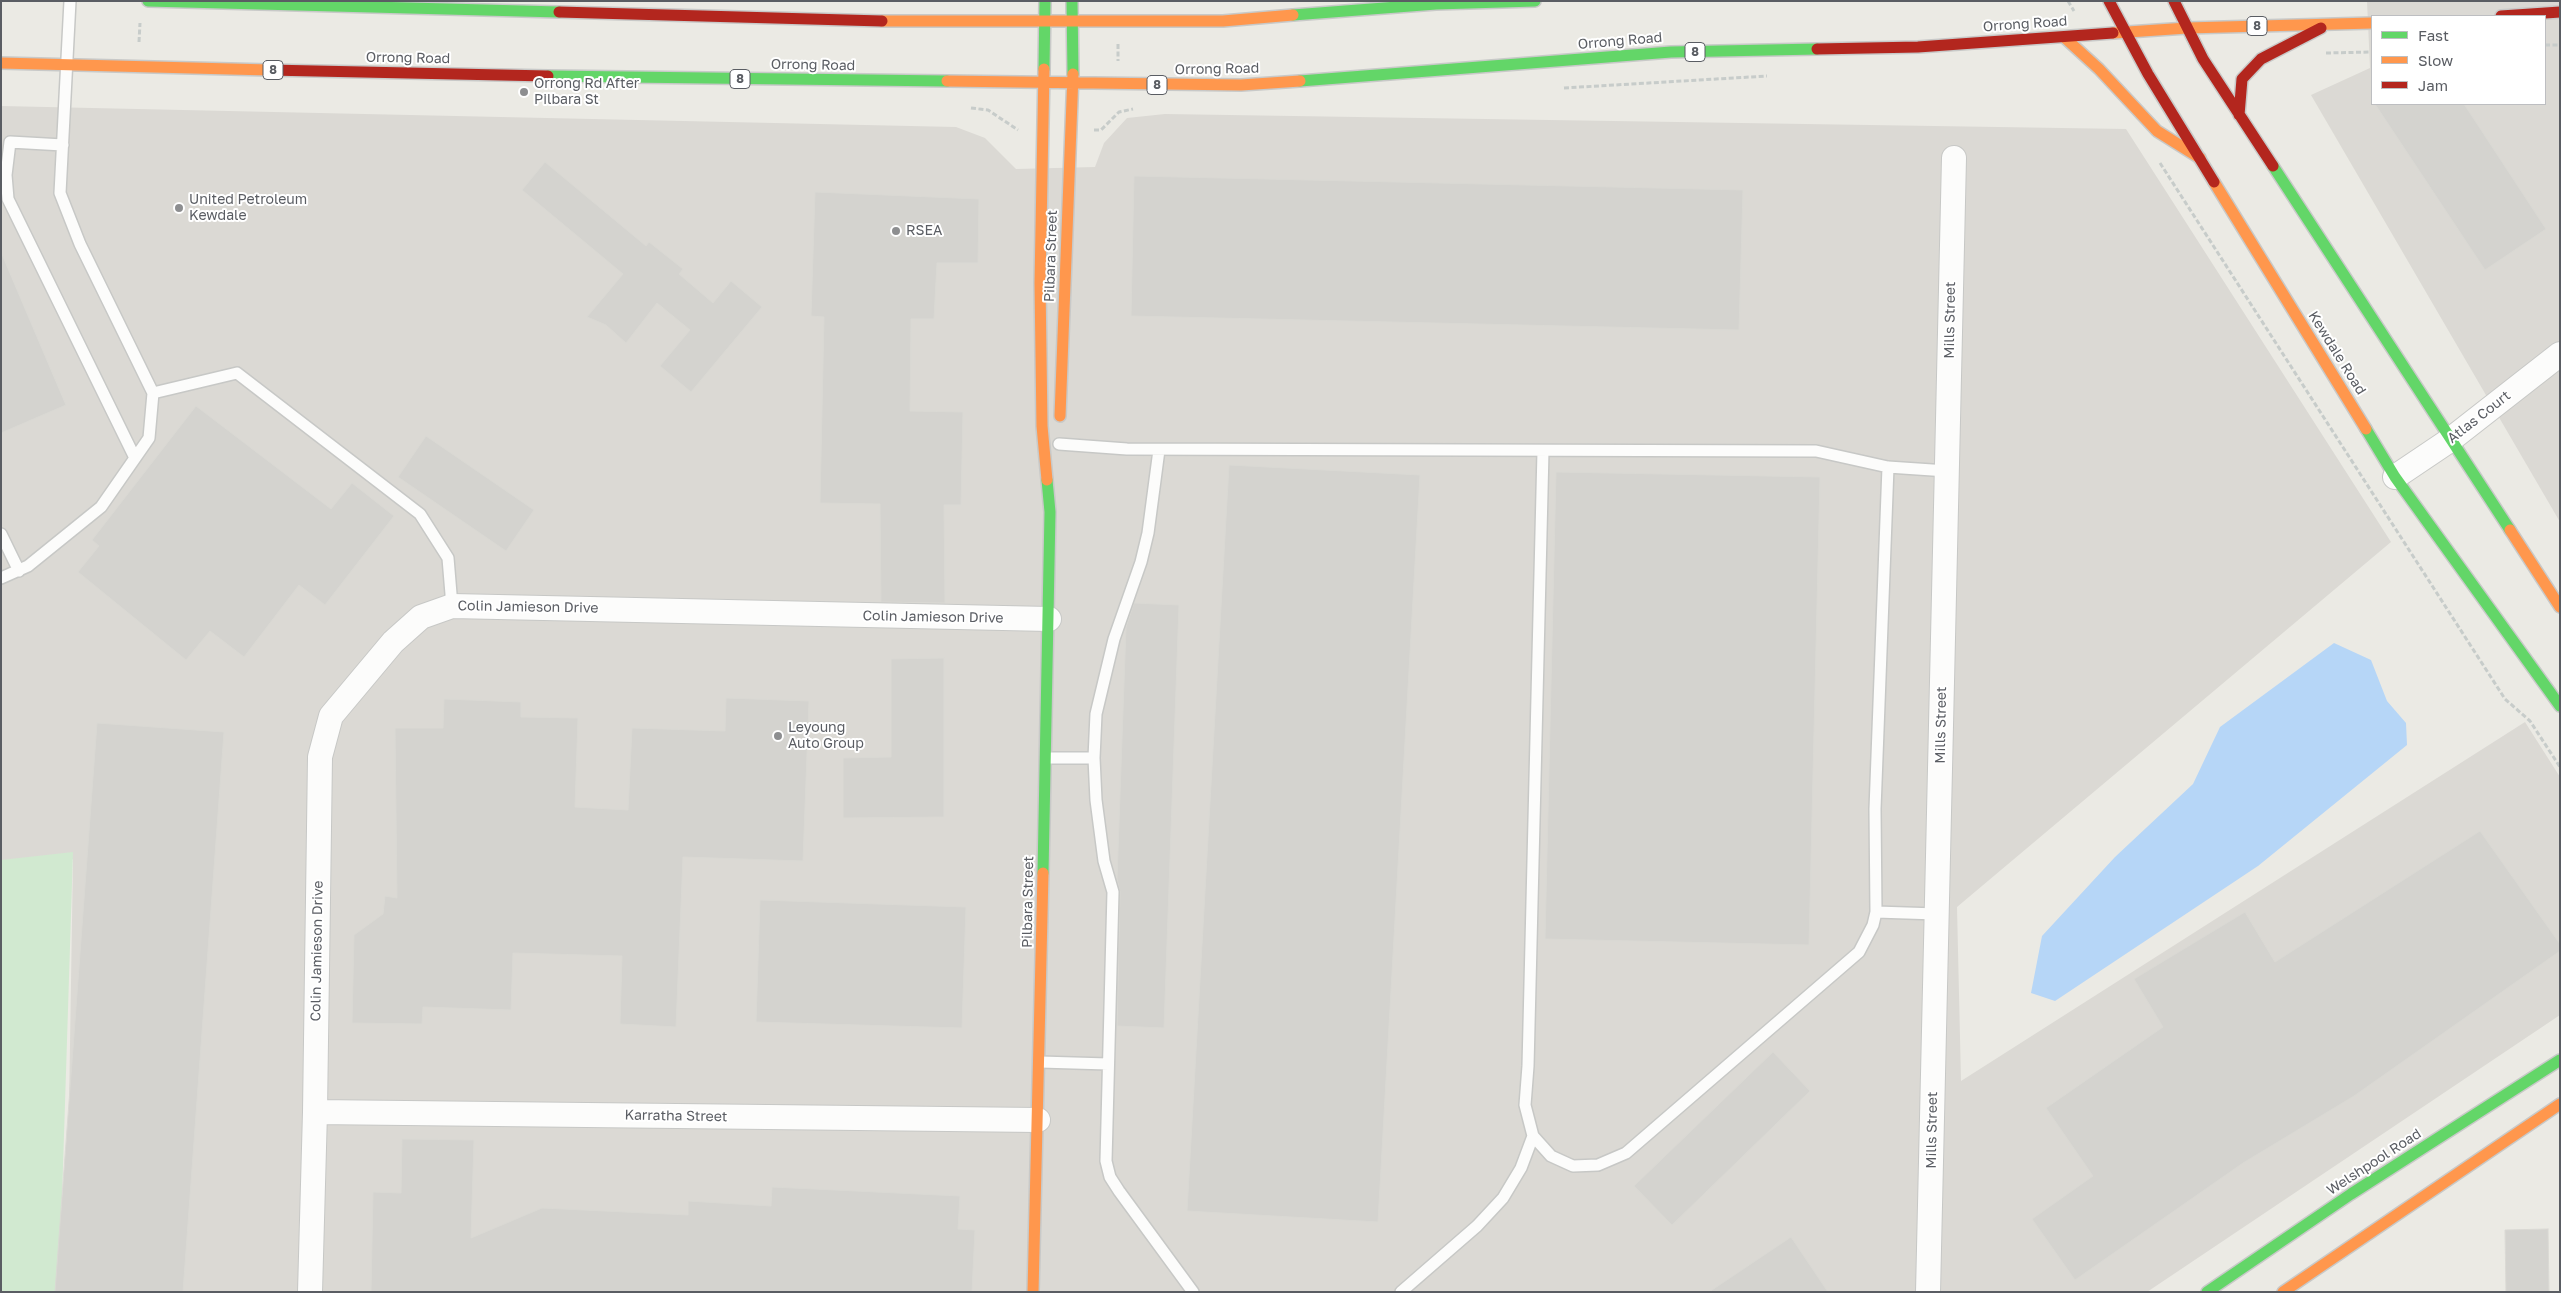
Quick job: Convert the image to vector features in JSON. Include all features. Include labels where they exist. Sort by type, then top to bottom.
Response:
[{"type":"main road","points":[[148,1],[900,21],[1044,22],[1118,20],[1223,21],[1436,4],[1535,1]]},
{"type":"main road","name":"Pilbara Street","points":[[1034,1292],[1050,512],[1042,416],[1040,282],[1042,83],[1045,1]]},
{"type":"main road","name":"Pilbara Street","points":[[1050,512],[1058,464],[1073,83],[1072,1]]},
{"type":"main road","name":"Kewdale Road","points":[[2109,1],[2124,32],[2395,477],[2560,706]]},
{"type":"main road","points":[[2174,1],[2203,58],[2239,115],[2560,607]]},
{"type":"main road","points":[[900,21],[916,11]]},
{"type":"main road","points":[[2516,15],[2560,12]]},
{"type":"main road","name":"Orrong Road","points":[[1,63],[477,75],[1241,85],[1472,69],[1672,52],[1918,47],[2187,28],[2371,23]]},
{"type":"main road","points":[[2239,115],[2242,79],[2261,59],[2327,24]]},
{"type":"main road","points":[[2064,37],[2099,69],[2157,131],[2200,158]]},
{"type":"main road","name":"Welshpool Road","points":[[2207,1292],[2351,1194],[2560,1060]]},
{"type":"main road","points":[[2283,1292],[2560,1104]]},
{"type":"street","name":"Mills Street","points":[[1928,1292],[1954,158]]},
{"type":"street","name":"Atlas Court","points":[[2395,477],[2450,440],[2560,354]]},
{"type":"street","name":"Colin Jamieson Drive","points":[[310,1292],[315,1112],[320,757],[331,716],[393,642],[422,617],[452,606],[1049,619]]},
{"type":"street","name":"Karratha Street","points":[[315,1112],[1038,1120]]},
{"type":"lane","points":[[1,578],[28,566],[101,507],[149,438],[152,393],[80,244],[60,192],[70,1]]},
{"type":"lane","points":[[63,145],[6,142],[8,200],[135,458]]},
{"type":"lane","points":[[152,393],[237,373],[420,514],[448,558],[452,606]]},
{"type":"lane","points":[[1059,435],[1159,450],[1816,451],[1888,467],[1947,470]]},
{"type":"lane","points":[[1159,450],[1148,533],[1142,562],[1114,639],[1096,714],[1094,758],[1098,827],[1104,861],[1113,892],[1106,1161],[1110,1177],[1193,1292]]},
{"type":"lane","points":[[1401,1292],[1477,1226],[1503,1198],[1521,1168],[1532,1136],[1526,1105],[1543,451]]},
{"type":"lane","points":[[1532,1136],[1551,1156],[1573,1166],[1598,1165],[1626,1152],[1858,952],[1873,925],[1876,912],[1875,809],[1888,467]]},
{"type":"lane","points":[[1,534],[19,571]]},
{"type":"lane","points":[[1046,758],[1094,758]]},
{"type":"lane","points":[[1876,912],[1937,914]]},
{"type":"lane","points":[[1040,1062],[1108,1064]]},
{"type":"path","points":[[2546,46],[2560,45]]},
{"type":"path","points":[[2159,162],[2505,700],[2530,721],[2560,767]]},
{"type":"shaded area","points":[[2367,1],[2560,1],[2560,522],[2311,95],[2370,68]]},
{"type":"shaded area","points":[[1,106],[956,127],[985,138],[1016,169],[1095,167],[1104,143],[1127,118],[1165,114],[2126,129],[2391,542],[1957,907],[1961,1081],[2525,722],[2560,777],[2560,1015],[2147,1292],[66,1292],[73,859],[1,864]]},
{"type":"green space","points":[[73,852],[59,1292],[1,1292],[1,860]]},
{"type":"water","points":[[2334,643],[2371,660],[2387,701],[2406,723],[2407,745],[2258,866],[2055,1001],[2031,993],[2042,936],[2115,857],[2193,784],[2220,727]]},
{"type":"building","points":[[2376,105],[2465,105],[2546,229],[2485,270]]},
{"type":"building","points":[[545,162],[646,246],[649,242],[683,269],[679,274],[713,303],[731,281],[762,307],[691,392],[660,366],[690,330],[657,303],[626,343],[606,325],[587,317],[623,274],[522,190]]},
{"type":"building","points":[[1134,176],[1743,190],[1739,330],[1131,316]]},
{"type":"building","points":[[815,192],[979,199],[978,263],[937,263],[934,319],[911,319],[910,411],[963,412],[961,505],[944,505],[945,603],[881,602],[880,504],[820,503],[824,317],[811,316]]},
{"type":"building","points":[[1,252],[66,405],[1,433]]},
{"type":"building","points":[[196,406],[331,509],[352,483],[394,516],[325,605],[299,585],[244,657],[210,631],[186,660],[78,572],[99,546],[92,540]]},
{"type":"building","points":[[426,436],[534,510],[506,551],[398,477]]},
{"type":"building","points":[[1229,465],[1420,475],[1378,1222],[1187,1211]]},
{"type":"building","points":[[1556,472],[1820,477],[1809,945],[1545,939]]},
{"type":"building","points":[[1134,603],[1179,605],[1164,1028],[1117,1026],[1120,892],[1117,879],[1126,627]]},
{"type":"building","points":[[944,658],[944,817],[843,818],[843,758],[891,757],[891,659]]},
{"type":"building","points":[[726,698],[809,701],[803,861],[683,857],[676,1027],[620,1024],[622,956],[513,953],[511,1010],[423,1007],[422,1024],[352,1023],[354,935],[383,914],[385,896],[397,898],[395,728],[443,728],[444,699],[521,702],[521,717],[578,718],[575,807],[628,810],[632,728],[725,731]]},
{"type":"building","points":[[97,723],[224,732],[183,1292],[55,1292]]},
{"type":"building","points":[[2480,831],[2560,944],[2560,951],[2354,1096],[2243,1163],[2075,1280],[2032,1219],[2093,1176],[2046,1108],[2163,1027],[2134,979],[2245,912],[2275,962]]},
{"type":"building","points":[[760,900],[966,907],[962,1028],[756,1022]]},
{"type":"building","points":[[1773,1052],[1810,1091],[1672,1225],[1634,1186]]},
{"type":"building","points":[[402,1139],[474,1140],[471,1238],[542,1208],[688,1215],[688,1201],[771,1206],[772,1187],[960,1196],[958,1229],[975,1230],[972,1292],[371,1292],[373,1192],[401,1193]]},
{"type":"building","points":[[2548,1229],[2549,1292],[2506,1292],[2505,1230]]},
{"type":"building","points":[[1791,1237],[1828,1292],[1709,1292]]},
{"type":"traffic: fast","points":[[148,1],[559,12]]},
{"type":"traffic: fast","points":[[1044,69],[1045,1]]},
{"type":"traffic: fast","points":[[1072,1],[1073,74]]},
{"type":"traffic: fast","points":[[1293,15],[1436,4],[1535,1]]},
{"type":"traffic: fast","points":[[1300,81],[1671,52],[1817,49]]},
{"type":"traffic: fast","points":[[548,76],[947,81]]},
{"type":"traffic: fast","points":[[2273,166],[2510,530]]},
{"type":"traffic: fast","points":[[2366,429],[2395,477],[2560,706]]},
{"type":"traffic: fast","points":[[1043,873],[1050,512],[1047,480]]},
{"type":"traffic: fast","points":[[2207,1292],[2351,1194],[2560,1060]]},
{"type":"traffic: slow","points":[[882,21],[1223,21],[1293,15]]},
{"type":"traffic: slow","points":[[2113,33],[2187,28],[2371,23]]},
{"type":"traffic: slow","points":[[2064,37],[2099,69],[2157,131],[2200,158]]},
{"type":"traffic: slow","points":[[1,63],[269,70]]},
{"type":"traffic: slow","points":[[1044,69],[1040,283],[1042,426],[1047,480]]},
{"type":"traffic: slow","points":[[1060,416],[1073,74]]},
{"type":"traffic: slow","points":[[947,81],[1241,85],[1300,81]]},
{"type":"traffic: slow","points":[[2214,182],[2366,429]]},
{"type":"traffic: slow","points":[[2510,530],[2560,607]]},
{"type":"traffic: slow","points":[[1033,1292],[1043,873]]},
{"type":"traffic: slow","points":[[2283,1292],[2560,1104]]},
{"type":"traffic: jam","points":[[2109,1],[2148,74],[2214,182]]},
{"type":"traffic: jam","points":[[2174,1],[2203,59],[2273,166]]},
{"type":"traffic: jam","points":[[559,12],[882,21]]},
{"type":"traffic: jam","points":[[2516,15],[2560,12]]},
{"type":"traffic: jam","points":[[2239,115],[2242,79],[2261,59],[2321,28]]},
{"type":"traffic: jam","points":[[1817,49],[1918,47],[2113,33]]},
{"type":"traffic: jam","points":[[269,70],[548,76]]},
{"type":"place","name":"Orrong Rd After Pilbara St","points":[[524,92]]},
{"type":"place","name":"United Petroleum Kewdale","points":[[179,208]]},
{"type":"place","name":"RSEA","points":[[896,231]]},
{"type":"place","name":"Leyoung Auto Group","points":[[778,736]]}]
